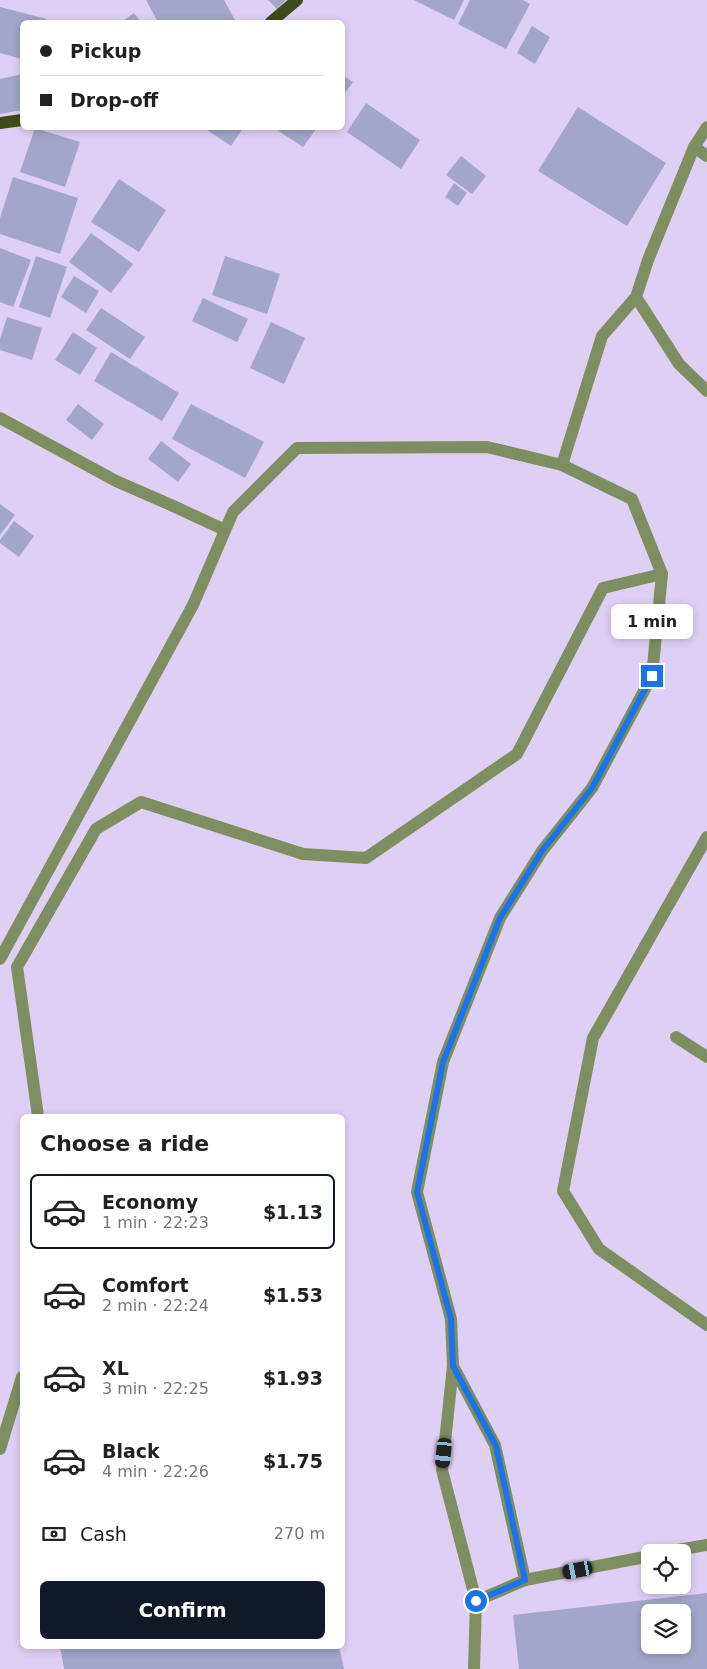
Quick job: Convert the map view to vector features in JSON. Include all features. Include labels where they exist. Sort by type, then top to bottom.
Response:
[{"type":"main road","points":[[273,20],[297,0]]},
{"type":"main road","points":[[0,123],[20,120]]},
{"type":"lane","points":[[562,465],[602,336],[636,297],[648,260],[694,147],[707,127]]},
{"type":"lane","points":[[694,147],[707,156]]},
{"type":"lane","points":[[636,297],[679,364],[707,390]]},
{"type":"lane","points":[[0,418],[116,482],[225,530]]},
{"type":"lane","points":[[0,959],[193,605],[233,512],[298,448],[487,447],[562,465],[632,499],[662,574],[652,676],[592,788],[542,851],[500,918],[443,1062],[417,1192],[451,1319],[453,1366],[442,1470],[476,1601],[474,1669]]},
{"type":"lane","points":[[38,1114],[17,967],[96,829],[140,802],[303,854],[366,858],[517,754],[603,588],[662,574]]},
{"type":"lane","points":[[707,837],[593,1038],[563,1191],[600,1249],[707,1325]]},
{"type":"lane","points":[[676,1037],[707,1057]]},
{"type":"lane","points":[[453,1366],[496,1446],[525,1580]]},
{"type":"lane","points":[[0,1449],[20,1384]]},
{"type":"lane","points":[[691,1547],[707,1544]]},
{"type":"lane","points":[[476,1601],[525,1580],[641,1558]]},
{"type":"building","points":[[146,0],[224,0],[235,20],[157,20]]},
{"type":"building","points":[[268,0],[286,0],[277,9]]},
{"type":"building","points":[[414,0],[464,0],[454,20]]},
{"type":"building","points":[[470,0],[523,0],[530,4],[506,49],[458,24]]},
{"type":"building","points":[[0,7],[47,19],[20,20],[20,58],[0,53]]},
{"type":"building","points":[[134,13],[139,20],[124,20]]},
{"type":"building","points":[[532,26],[550,37],[535,64],[517,53]]},
{"type":"building","points":[[20,74],[20,110],[0,114],[0,79]]},
{"type":"building","points":[[345,77],[353,82],[345,93]]},
{"type":"building","points":[[366,103],[420,140],[401,169],[347,132]]},
{"type":"building","points":[[578,107],[666,163],[627,226],[538,171]]},
{"type":"building","points":[[34,130],[41,130],[80,142],[65,187],[20,172]]},
{"type":"building","points":[[207,130],[242,130],[231,146]]},
{"type":"building","points":[[277,130],[316,130],[303,147]]},
{"type":"building","points":[[461,156],[486,176],[472,194],[446,175]]},
{"type":"building","points":[[13,177],[78,198],[60,254],[0,234],[0,218]]},
{"type":"building","points":[[119,179],[166,210],[139,252],[91,222]]},
{"type":"building","points":[[454,183],[467,193],[458,206],[445,197]]},
{"type":"building","points":[[91,233],[133,264],[111,293],[69,262]]},
{"type":"building","points":[[0,248],[31,260],[13,307],[0,302]]},
{"type":"building","points":[[36,256],[67,267],[50,318],[19,307]]},
{"type":"building","points":[[225,256],[280,274],[267,314],[212,295]]},
{"type":"building","points":[[74,276],[99,291],[86,313],[61,297]]},
{"type":"building","points":[[203,298],[248,319],[237,342],[192,321]]},
{"type":"building","points":[[101,308],[145,337],[130,359],[86,330]]},
{"type":"building","points":[[7,317],[42,328],[32,360],[0,350],[0,339]]},
{"type":"building","points":[[271,322],[305,338],[284,384],[250,368]]},
{"type":"building","points":[[73,332],[97,348],[80,375],[55,360]]},
{"type":"building","points":[[111,352],[179,393],[162,421],[94,381]]},
{"type":"building","points":[[78,404],[104,424],[92,440],[66,420]]},
{"type":"building","points":[[191,404],[264,442],[245,478],[172,439]]},
{"type":"building","points":[[161,441],[191,464],[178,482],[148,459]]},
{"type":"building","points":[[0,504],[15,515],[0,535]]},
{"type":"building","points":[[14,521],[34,536],[19,557],[0,543],[0,540]]},
{"type":"building","points":[[707,1593],[707,1669],[519,1669],[513,1615]]},
{"type":"building","points":[[61,1649],[340,1649],[344,1669],[64,1669]]},
{"type":"route","points":[[476,1601],[525,1580],[496,1446],[453,1366],[451,1319],[417,1192],[443,1062],[500,918],[542,851],[592,788],[652,676]]}]
